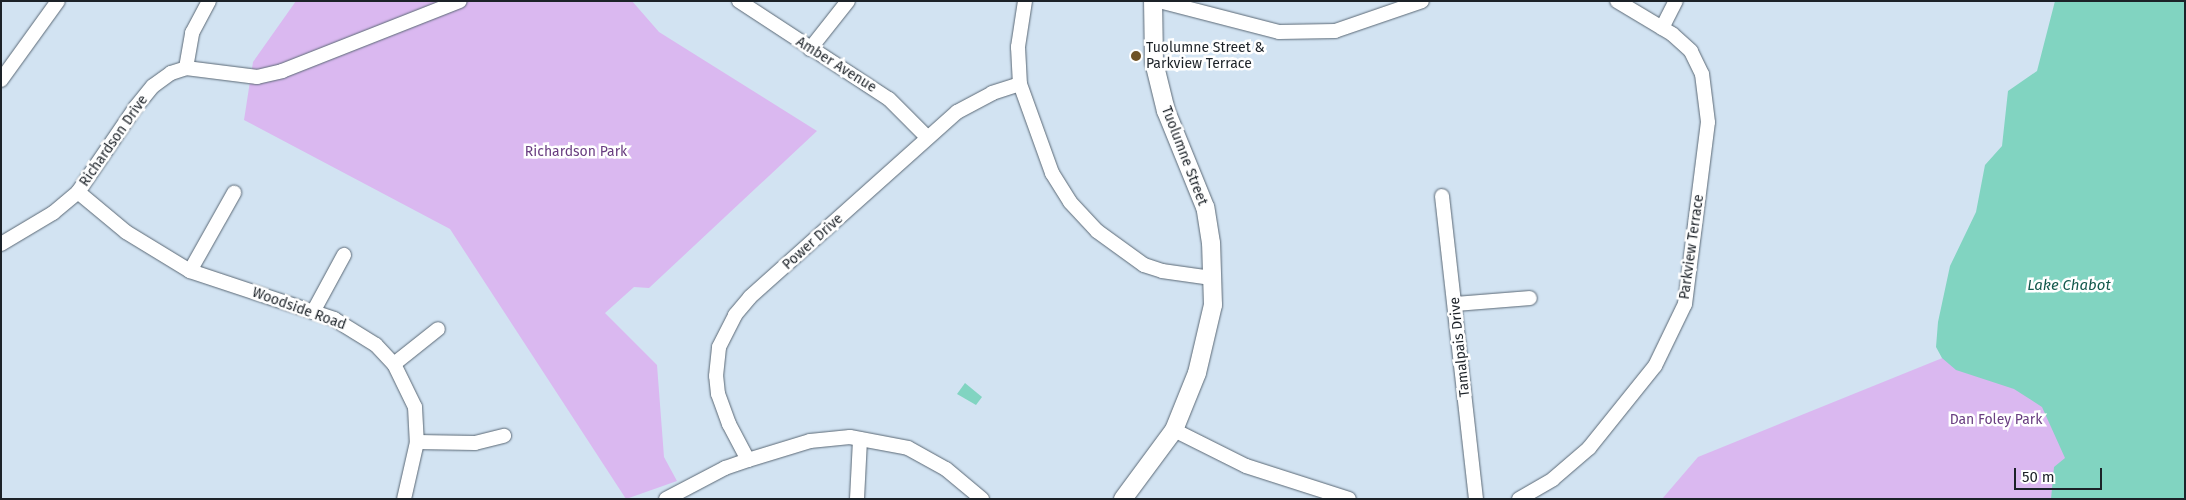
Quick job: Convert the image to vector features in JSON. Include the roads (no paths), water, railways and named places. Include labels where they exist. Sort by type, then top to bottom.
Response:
[{"type":"main road","name":"Tuolumne Street","points":[[1123,499],[1174,430],[1197,373],[1213,305],[1211,243],[1204,207],[1166,111],[1154,62],[1153,1]]},
{"type":"street","points":[[1,80],[58,1]]},
{"type":"street","points":[[209,1],[192,33],[186,68],[236,76],[257,77],[282,71],[460,1]]},
{"type":"street","name":"Amber Avenue","points":[[739,1],[889,99],[927,137]]},
{"type":"street","points":[[810,49],[848,1]]},
{"type":"street","points":[[1025,1],[1018,47],[1020,84],[1052,173],[1070,202],[1091,225],[1122,252],[1144,265],[1162,272],[1212,278]]},
{"type":"street","points":[[1159,1],[1279,32],[1335,31],[1422,1]]},
{"type":"street","name":"Parkview Terrace","points":[[1519,499],[1553,479],[1589,448],[1612,421],[1656,366],[1685,304],[1708,122],[1698,66],[1691,51],[1662,28],[1617,1]]},
{"type":"street","points":[[1662,28],[1676,1]]},
{"type":"street","name":"Richardson Drive","points":[[1,244],[53,213],[78,192],[153,86],[171,73],[186,68]]},
{"type":"street","name":"Power Drive","points":[[748,460],[718,394],[716,376],[719,347],[734,315],[750,297],[927,137],[971,103],[1020,84]]},
{"type":"street","name":"Woodside Road","points":[[78,192],[126,232],[190,271],[313,312],[355,330],[394,364],[415,407],[417,442],[404,499]]},
{"type":"street","points":[[190,271],[234,193]]},
{"type":"street","name":"Tamalpais Drive","points":[[1442,196],[1456,304],[1476,499]]},
{"type":"street","points":[[313,312],[344,255]]},
{"type":"street","points":[[1456,304],[1530,298]]},
{"type":"street","points":[[394,364],[438,329]]},
{"type":"street","points":[[1174,430],[1246,466],[1349,499]]},
{"type":"street","points":[[417,442],[475,443],[504,436]]},
{"type":"street","points":[[858,499],[860,439]]},
{"type":"street","points":[[666,499],[725,468],[748,460],[810,441],[860,439],[908,448],[946,469],[982,499]]},
{"type":"water","name":"Lake Chabot","points":[[2055,1],[2185,1],[2185,499],[2051,499],[2054,467],[2065,458],[2042,407],[2014,389],[1956,370],[1942,358],[1936,347],[1938,322],[1950,266],[1976,212],[1985,165],[2002,146],[2008,91],[2037,71]]},
{"type":"water","points":[[965,383],[982,397],[976,405],[957,394]]},
{"type":"place","name":"Tuolumne Street & Parkview Terrace","points":[[1136,56]]},
{"type":"park label","name":"Richardson Park","points":[[576,152]]},
{"type":"park label","name":"Dan Foley Park","points":[[1996,420]]}]
